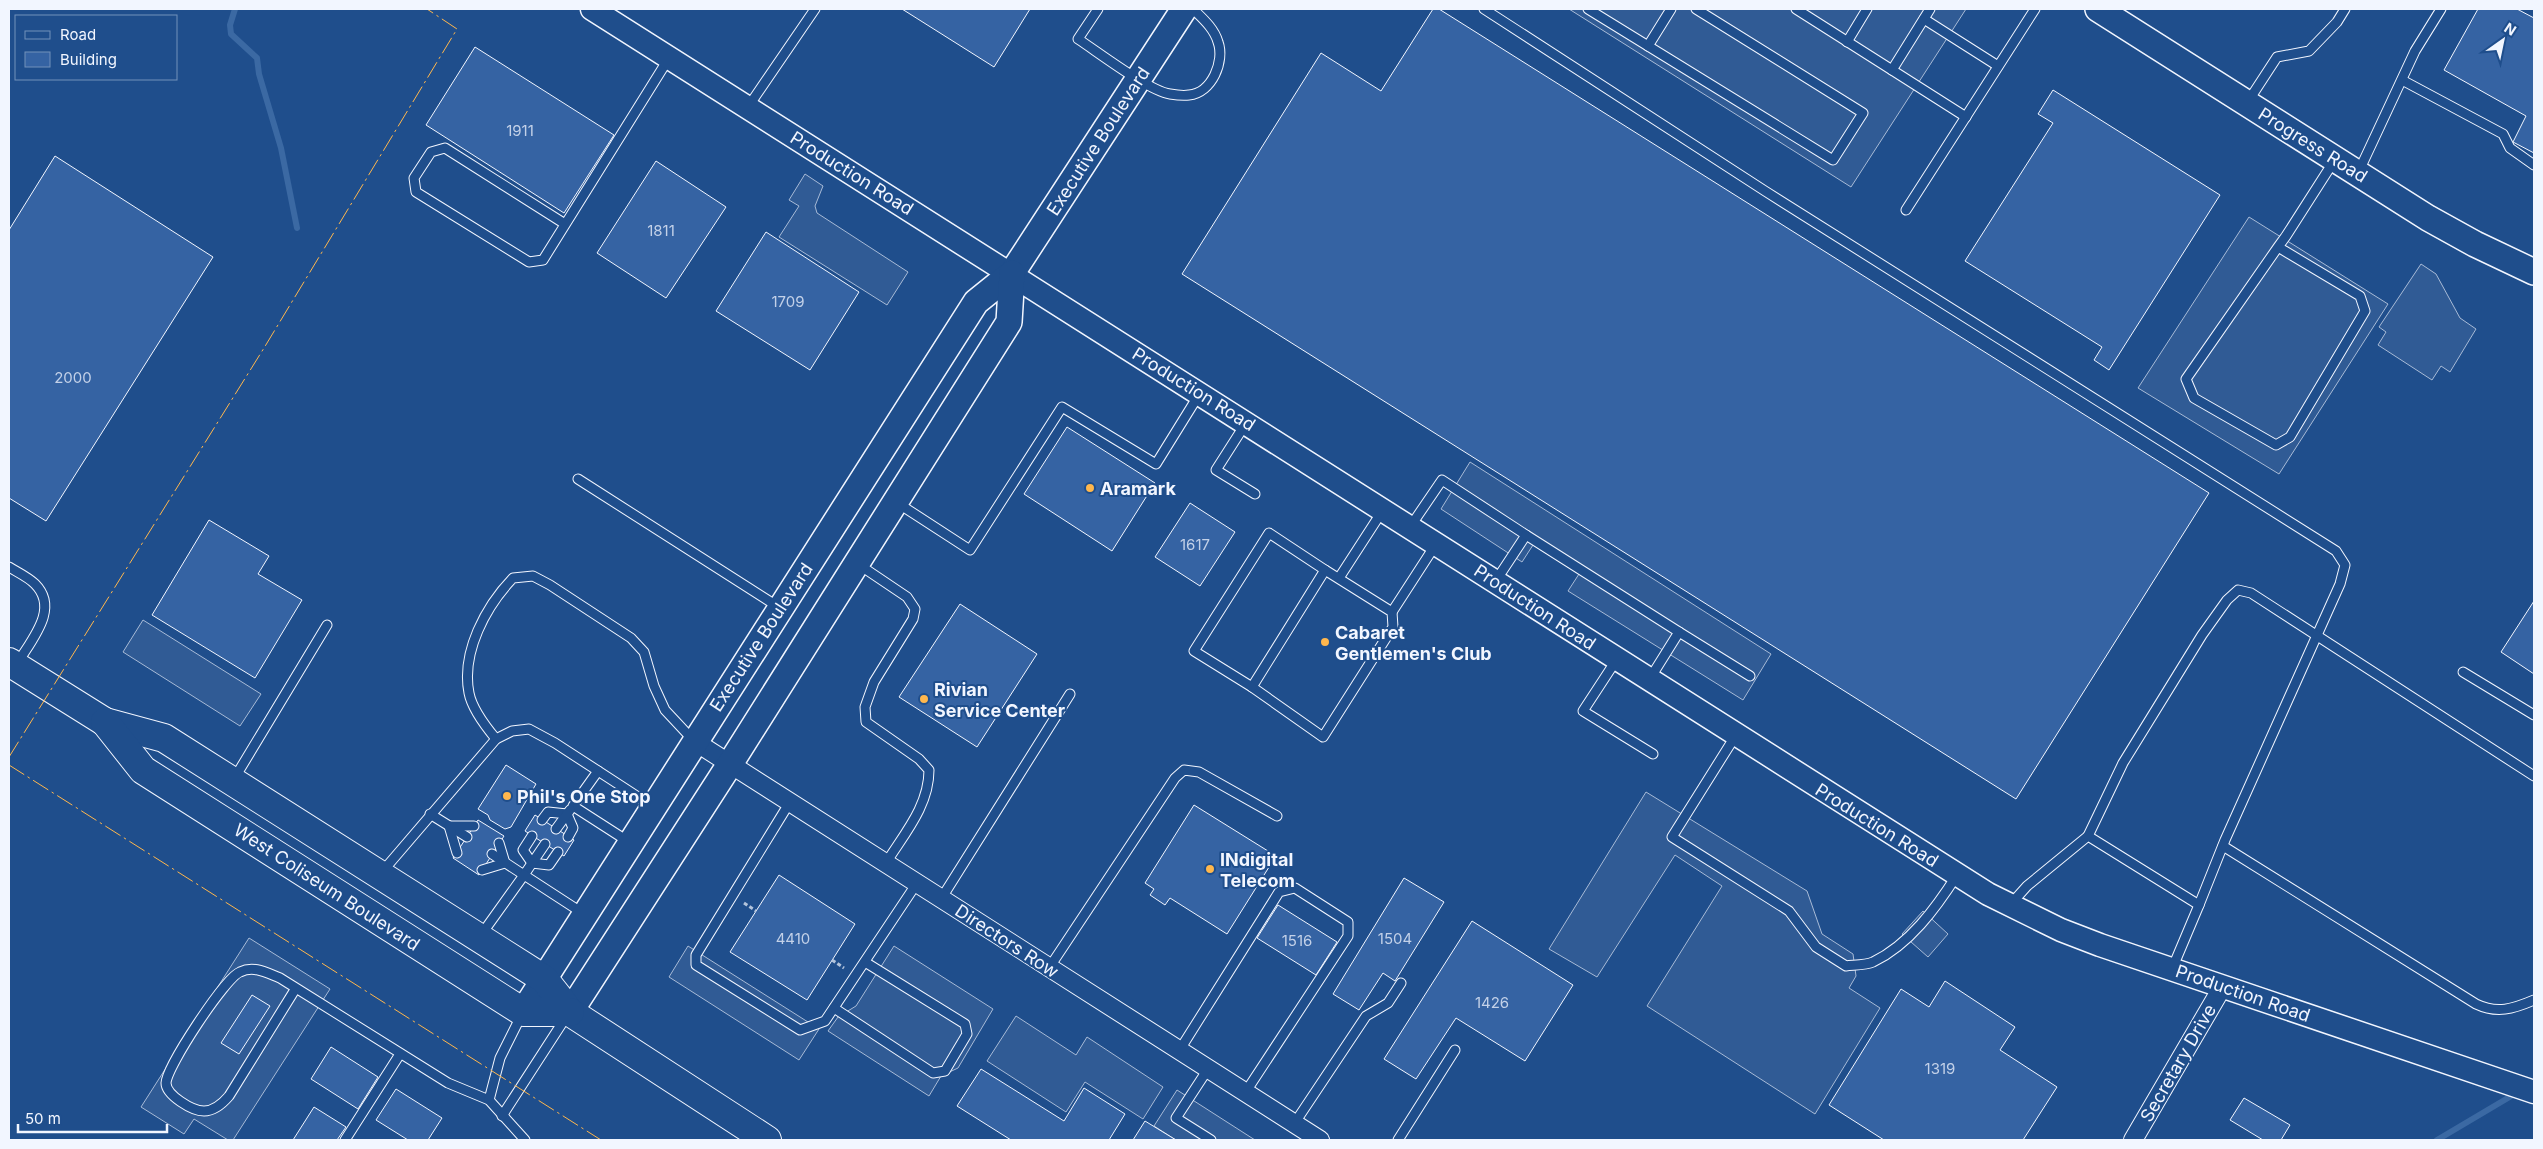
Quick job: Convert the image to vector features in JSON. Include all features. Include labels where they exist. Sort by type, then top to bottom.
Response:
[{"type":"highway","name":"West Coliseum Boulevard","points":[[12,664],[105,722],[164,738],[379,876],[480,937],[544,979],[570,1012],[767,1140]]},
{"type":"highway","name":"West Coliseum Boulevard","points":[[105,722],[143,770],[523,1012]]},
{"type":"highway","points":[[523,1012],[570,1012]]},
{"type":"main road","name":"Executive Boulevard","points":[[523,1012],[976,302],[1012,274],[1184,9]]},
{"type":"main road","name":"Progress Road","points":[[2098,9],[2428,218],[2475,244],[2534,272]]},
{"type":"main road","name":"Executive Boulevard","points":[[570,1012],[730,764],[1009,322],[1012,274]]},
{"type":"street","name":"Production Road","points":[[592,9],[1957,875],[2061,930],[2534,1092]]},
{"type":"street","name":"Directors Row","points":[[694,742],[1320,1140]]},
{"type":"street","name":"Secretary Drive","points":[[2133,1140],[2223,986]]},
{"type":"lane","points":[[748,108],[815,9]]},
{"type":"lane","points":[[1098,9],[1078,39],[1138,79],[1168,94],[1190,95],[1202,90],[1215,76],[1221,60],[1218,42],[1208,24],[1192,9]]},
{"type":"lane","points":[[1484,9],[1773,196],[2336,550],[2345,565],[2340,584],[2223,846],[2172,969]]},
{"type":"lane","points":[[1588,9],[1833,160],[1863,113],[1696,9]]},
{"type":"lane","points":[[1602,17],[1607,9]]},
{"type":"lane","points":[[1648,46],[1671,9]]},
{"type":"lane","points":[[1798,9],[1966,117]]},
{"type":"lane","points":[[1847,42],[1867,9]]},
{"type":"lane","points":[[1892,70],[1930,9]]},
{"type":"lane","points":[[1906,210],[2035,9]]},
{"type":"lane","points":[[2247,103],[2276,57],[2309,51],[2337,22],[2345,9]]},
{"type":"lane","points":[[2358,173],[2415,51],[2440,9]]},
{"type":"lane","points":[[1924,19],[1998,66]]},
{"type":"lane","points":[[565,224],[444,148],[430,152],[414,178],[416,192],[529,262],[543,260],[670,58]]},
{"type":"lane","points":[[2402,80],[2502,134],[2510,148],[2534,165]]},
{"type":"lane","points":[[2278,247],[2360,296],[2365,311],[2290,437],[2276,445],[2194,398],[2186,379],[2278,247],[2335,159]]},
{"type":"lane","points":[[896,502],[970,550],[1062,407],[1156,464],[1200,393]]},
{"type":"lane","points":[[1246,423],[1216,470],[1255,494]]},
{"type":"lane","points":[[578,479],[780,608]]},
{"type":"lane","points":[[1410,527],[1442,480],[1750,676]]},
{"type":"lane","points":[[1339,578],[1383,510]]},
{"type":"lane","points":[[1392,612],[1270,533],[1194,651],[1252,686],[1323,737],[1393,627],[1392,612],[1436,544]]},
{"type":"lane","points":[[1495,582],[1526,534]]},
{"type":"lane","points":[[856,564],[907,597],[915,609],[913,619],[874,682],[865,707],[866,722],[919,759],[929,770],[929,785],[924,802],[886,863]]},
{"type":"lane","points":[[9,567],[35,583],[45,597],[45,612],[42,621],[12,664]]},
{"type":"lane","points":[[1252,686],[1325,570]]},
{"type":"lane","points":[[496,739],[486,727],[469,694],[468,662],[479,630],[499,592],[513,578],[532,576],[631,638],[644,652],[654,686],[665,710],[694,742]]},
{"type":"lane","points":[[2010,904],[2027,886],[2088,836],[2123,763],[2202,635],[2227,600],[2238,590],[2251,593],[2318,635],[2534,776]]},
{"type":"lane","points":[[232,782],[327,626]]},
{"type":"lane","points":[[1649,680],[1679,632]]},
{"type":"lane","points":[[1617,659],[1583,711],[1653,754]]},
{"type":"lane","points":[[2463,672],[2534,715]]},
{"type":"lane","points":[[941,899],[1070,694]]},
{"type":"lane","points":[[379,876],[496,739],[512,731],[529,729],[555,743],[653,806]]},
{"type":"lane","points":[[1736,735],[1672,837],[1790,911],[1816,947],[1846,966],[1871,963],[1894,950],[1932,911],[1957,875]]},
{"type":"lane","points":[[1049,968],[1175,778],[1184,770],[1199,772],[1277,816]]},
{"type":"lane","points":[[556,829],[598,771]]},
{"type":"lane","points":[[790,802],[696,955],[696,965],[800,1030],[825,1021],[917,883]]},
{"type":"lane","points":[[573,806],[630,842]]},
{"type":"lane","points":[[542,820],[548,812],[567,814]]},
{"type":"lane","points":[[430,814],[467,837]]},
{"type":"lane","points":[[567,814],[573,828],[568,837]]},
{"type":"lane","points":[[449,826],[474,826]]},
{"type":"lane","points":[[449,826],[457,853]]},
{"type":"lane","points":[[532,836],[523,850],[532,863],[549,865],[558,852]]},
{"type":"lane","points":[[2088,836],[2199,904]]},
{"type":"lane","points":[[499,844],[505,863]]},
{"type":"lane","points":[[480,937],[545,844]]},
{"type":"lane","points":[[2223,846],[2476,1004],[2487,1009],[2500,1011],[2534,1000]]},
{"type":"lane","points":[[492,854],[585,915]]},
{"type":"lane","points":[[482,870],[505,863]]},
{"type":"lane","points":[[1179,1051],[1279,892],[1294,888],[1348,922],[1348,936],[1245,1092]]},
{"type":"lane","points":[[834,1008],[934,1073],[944,1070],[967,1034],[965,1024],[865,962]]},
{"type":"lane","points":[[296,988],[229,1096],[219,1106],[203,1111],[184,1103],[170,1094],[166,1084],[171,1068],[224,984],[240,972],[256,968],[280,978],[296,988],[400,1054],[448,1083],[489,1100],[525,1140]]},
{"type":"lane","points":[[1294,1124],[1366,1016],[1388,1003],[1401,983]]},
{"type":"lane","points":[[489,1100],[500,1058],[523,1012]]},
{"type":"lane","points":[[502,1116],[570,1012]]},
{"type":"lane","points":[[1398,1140],[1455,1050]]},
{"type":"lane","points":[[345,1140],[400,1054]]},
{"type":"lane","points":[[1208,1069],[1176,1118],[1211,1140]]},
{"type":"shaded area","points":[[1569,9],[1966,9],[1851,187]]},
{"type":"shaded area","points":[[805,174],[823,186],[815,206],[817,213],[908,272],[887,305],[779,237],[799,206],[789,200]]},
{"type":"shaded area","points":[[2249,217],[2388,304],[2279,474],[2138,388]]},
{"type":"shaded area","points":[[2421,264],[2436,274],[2460,318],[2476,329],[2450,372],[2441,366],[2432,380],[2378,345],[2386,332],[2379,327]]},
{"type":"shaded area","points":[[1470,462],[1771,654],[1743,700],[1568,591],[1579,574],[1533,545],[1522,562],[1441,509]]},
{"type":"shaded area","points":[[143,620],[261,694],[240,726],[123,652]]},
{"type":"shaded area","points":[[1646,792],[1807,891],[1822,934],[1853,954],[1856,976],[1849,988],[1880,1008],[1815,1114],[1647,1006],[1722,886],[1675,855],[1597,977],[1549,949]]},
{"type":"shaded area","points":[[1923,911],[1948,934],[1928,957],[1902,934]]},
{"type":"shaded area","points":[[249,938],[330,989],[233,1140],[228,1140],[194,1119],[184,1134],[141,1107]]},
{"type":"shaded area","points":[[688,946],[819,1029],[799,1060],[669,977]]},
{"type":"shaded area","points":[[894,946],[993,1009],[958,1068],[941,1076],[929,1096],[828,1031],[838,1017],[856,1006]]},
{"type":"shaded area","points":[[1016,1016],[1076,1055],[1087,1037],[1163,1087],[1143,1119],[1085,1082],[1066,1112],[987,1061]]},
{"type":"shaded area","points":[[1177,1090],[1255,1140],[1176,1140],[1154,1126]]},
{"type":"building","points":[[902,9],[1030,9],[994,67]]},
{"type":"building","points":[[1433,9],[1439,9],[2209,493],[2016,799],[1182,274],[1321,53],[1381,91]]},
{"type":"building","points":[[2478,9],[2517,9],[2534,18],[2534,153],[2513,142],[2526,116],[2444,70]]},
{"type":"building","points":[[475,47],[614,135],[564,213],[426,125]]},
{"type":"building","points":[[2053,90],[2220,195],[2109,370],[2094,360],[2102,347],[1965,261],[2053,123],[2038,114]]},
{"type":"building","points":[[55,156],[213,257],[46,521],[9,498],[9,230]]},
{"type":"building","points":[[656,161],[726,207],[666,298],[597,253]]},
{"type":"building","points":[[766,232],[859,292],[810,370],[716,311]]},
{"type":"building","name":"Aramark","points":[[1067,427],[1155,483],[1112,551],[1024,494]]},
{"type":"building","points":[[1190,503],[1235,532],[1200,586],[1155,557]]},
{"type":"building","points":[[209,520],[269,556],[258,574],[302,600],[255,678],[152,615]]},
{"type":"building","points":[[2534,601],[2534,674],[2501,652]]},
{"type":"building","points":[[960,604],[1037,654],[977,747],[899,697]]},
{"type":"building","name":"Phil's One Stop","points":[[506,765],[536,784],[511,827],[505,829],[490,820],[488,815],[478,809]]},
{"type":"building","name":"INdigital Telecom","points":[[1194,805],[1276,856],[1227,934],[1170,898],[1165,905],[1150,895],[1154,889],[1145,883]]},
{"type":"building","points":[[535,815],[574,840],[564,856],[525,831]]},
{"type":"building","points":[[478,820],[504,836],[479,875],[453,858]]},
{"type":"building","points":[[779,875],[855,924],[807,1000],[730,952]]},
{"type":"building","points":[[1404,878],[1444,902],[1395,981],[1383,973],[1359,1010],[1333,994]]},
{"type":"building","points":[[1278,905],[1337,942],[1316,975],[1257,938]]},
{"type":"building","points":[[1472,921],[1573,985],[1525,1061],[1456,1018],[1416,1079],[1384,1059]]},
{"type":"building","points":[[1945,981],[2015,1027],[2000,1050],[2057,1087],[2023,1140],[1884,1140],[1829,1105],[1901,989],[1929,1007]]},
{"type":"building","points":[[252,995],[270,1006],[239,1054],[221,1043]]},
{"type":"building","points":[[331,1047],[378,1077],[358,1109],[311,1079]]},
{"type":"building","points":[[981,1069],[1064,1121],[1084,1088],[1125,1114],[1109,1140],[1011,1140],[957,1106]]},
{"type":"building","points":[[396,1089],[442,1118],[428,1140],[408,1140],[376,1120]]},
{"type":"building","points":[[2244,1098],[2290,1125],[2281,1140],[2263,1140],[2230,1120]]},
{"type":"building","points":[[314,1107],[346,1127],[337,1140],[293,1140]]},
{"type":"building","points":[[1145,1121],[1176,1140],[1133,1140]]},
{"type":"waterway","points":[[235,9],[230,25],[231,34],[257,58],[259,74],[281,148],[297,228]]},
{"type":"waterway","points":[[2437,1140],[2518,1092]]},
{"type":"power","points":[[9,757],[264,348],[457,29],[427,9]]},
{"type":"power","points":[[9,765],[601,1140]]},
{"type":"place","name":"Aramark","points":[[1090,488]]},
{"type":"place","name":"Cabaret Gentlemen's Club","points":[[1325,642]]},
{"type":"place","name":"Rivian Service Center","points":[[924,699]]},
{"type":"place","name":"Phil's One Stop","points":[[507,796]]},
{"type":"place","name":"INdigital Telecom","points":[[1210,869]]}]
